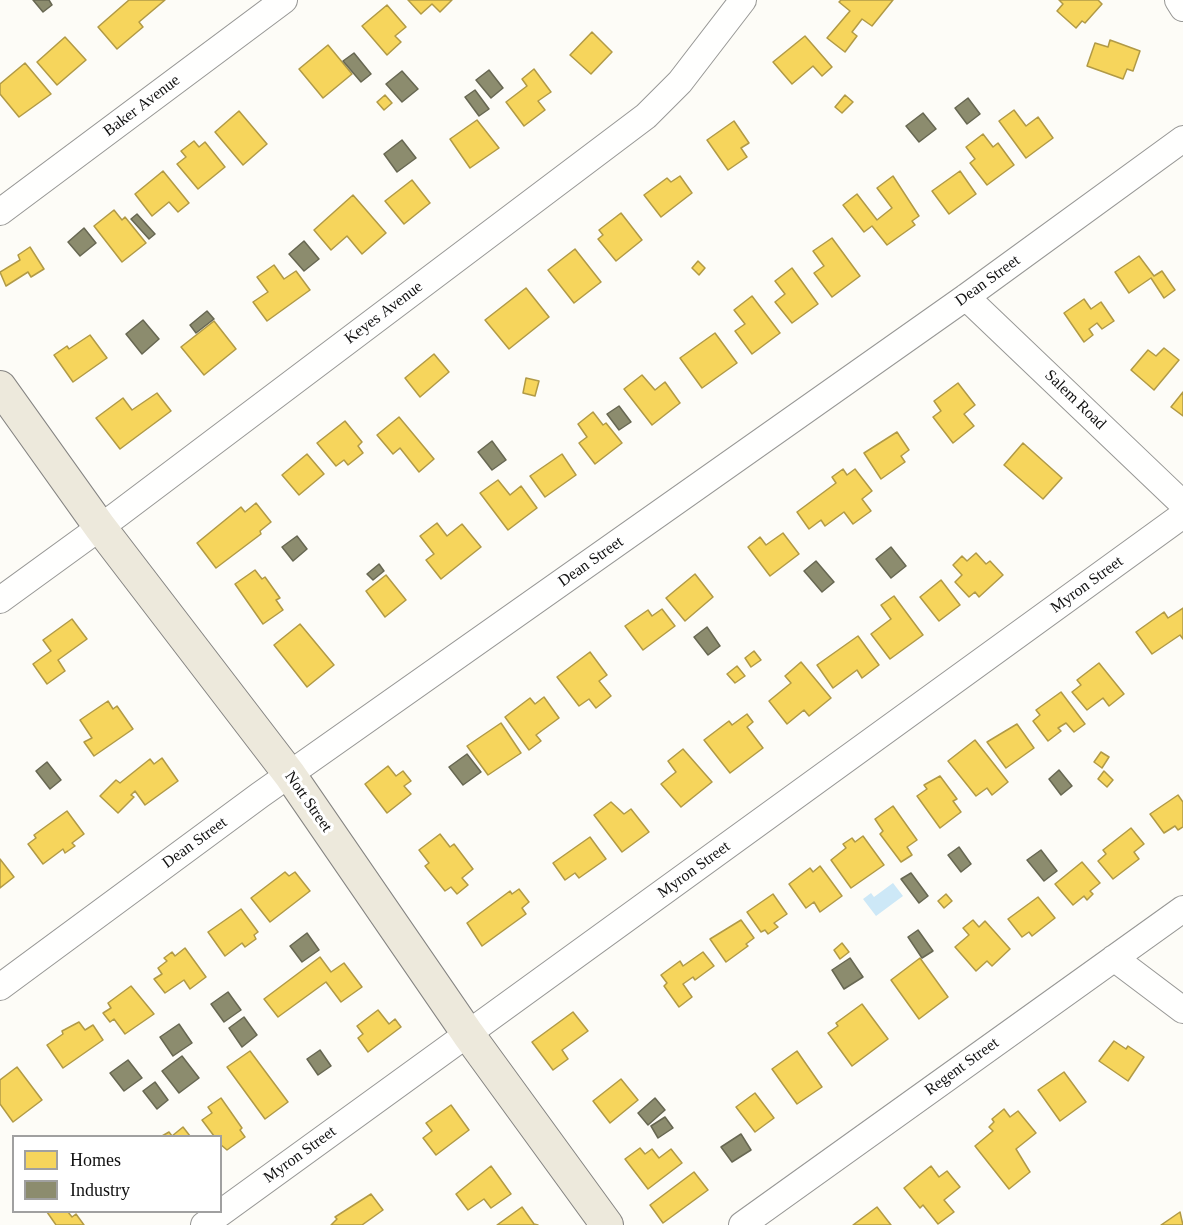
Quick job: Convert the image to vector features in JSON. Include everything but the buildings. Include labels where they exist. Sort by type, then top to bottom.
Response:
[{"type":"main road","name":"Nott Street","points":[[0,387],[100,528],[290,775],[468,1034],[607,1225]]},
{"type":"street","name":"Baker Avenue","points":[[0,212],[284,0]]},
{"type":"street","name":"Keyes Avenue","points":[[0,600],[100,528],[646,116],[680,82],[743,0]]},
{"type":"street","points":[[1178,0],[1183,8]]},
{"type":"street","name":"Dean Street","points":[[0,987],[290,775],[966,297],[1183,139]]},
{"type":"street","name":"Salem Road","points":[[966,297],[1183,504]]},
{"type":"street","name":"Myron Street","points":[[222,1212],[1183,515]]},
{"type":"street","name":"Regent Street","points":[[742,1225],[1183,909]]},
{"type":"street","points":[[1114,958],[1183,1010]]},
{"type":"street","name":"Myron Street","points":[[204,1225],[221,1213]]},
{"type":"water","points":[[893,883],[903,896],[876,916],[863,899],[871,893],[874,897]]}]
